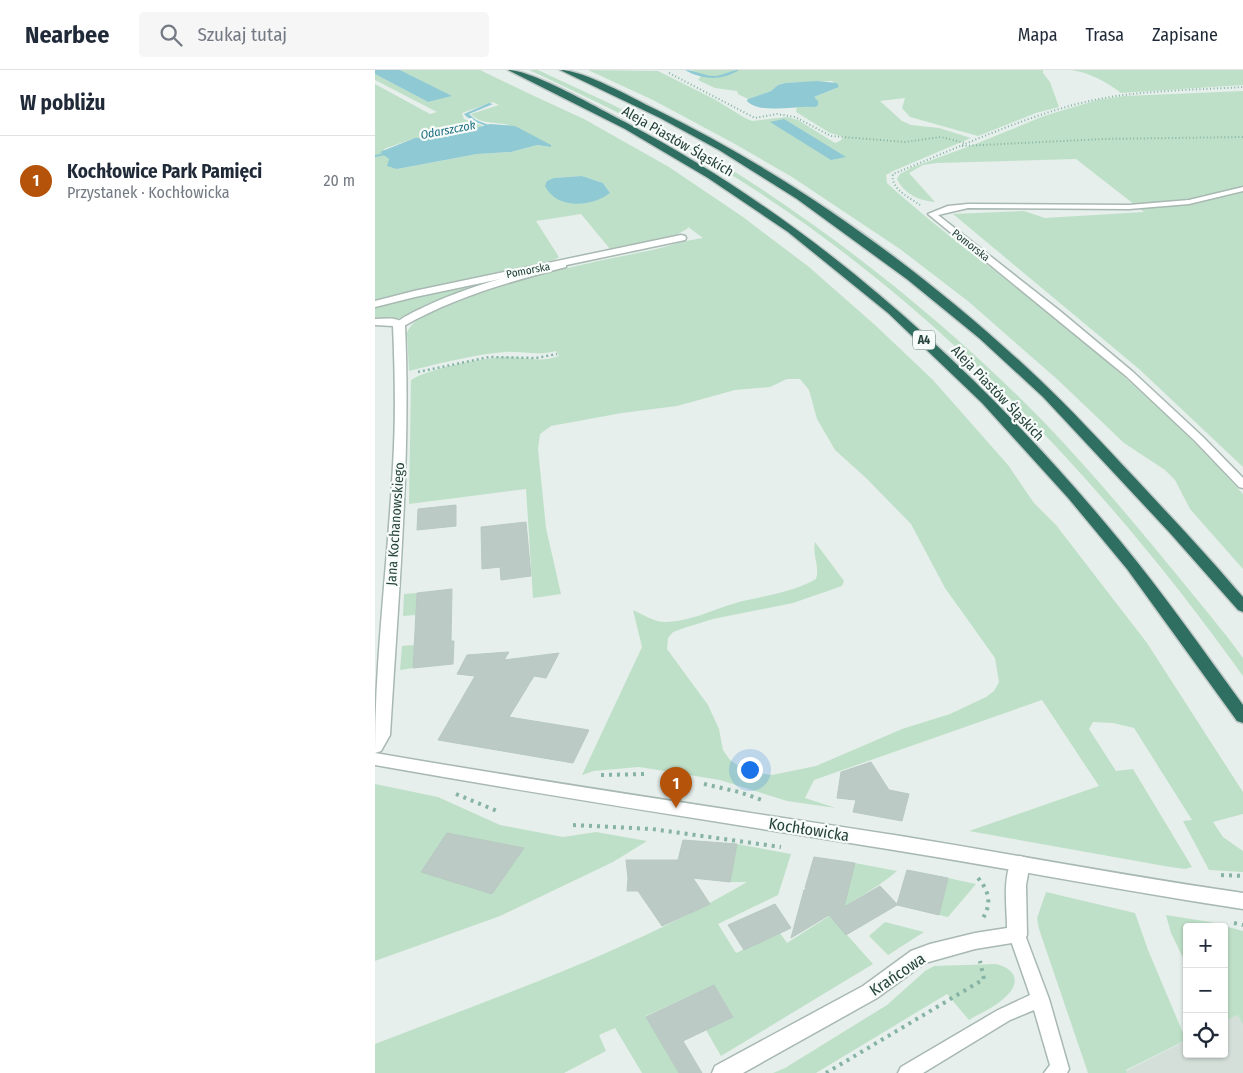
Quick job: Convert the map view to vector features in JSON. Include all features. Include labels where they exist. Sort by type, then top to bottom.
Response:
[{"type":"highway","name":"Aleja Piastów Śląskich","points":[[512,70],[665,147],[709,174],[787,226],[895,314],[959,373],[1048,466],[1117,546],[1243,717]]},
{"type":"highway","name":"Aleja Piastów Śląskich","points":[[564,70],[633,101],[721,147],[817,207],[901,268],[1019,367],[1068,414],[1177,530],[1243,607]]},
{"type":"street","name":"Pomorska","points":[[375,304],[414,294],[681,238]]},
{"type":"street","points":[[375,322],[395,322],[399,325]]},
{"type":"street","name":"Jana Kochanowskiego","points":[[375,747],[381,734],[398,484],[401,376],[399,325]]},
{"type":"street","name":"Kochłowicka","points":[[375,758],[545,789],[1020,863],[1149,887],[1243,901]]},
{"type":"street","points":[[1017,935],[1016,885],[1020,863]]},
{"type":"street","name":"Krańcowa","points":[[723,1073],[871,992],[918,957],[930,952],[975,942],[1017,935]]},
{"type":"lane","name":"Pomorska","points":[[933,214],[951,208],[968,206],[1081,208],[1189,202],[1243,189]]},
{"type":"lane","name":"Pomorska","points":[[933,214],[1059,315],[1154,396],[1212,450],[1243,485]]},
{"type":"lane","points":[[399,325],[421,312],[474,290],[573,262]]},
{"type":"lane","points":[[1017,935],[1040,999],[1060,1069],[1053,1073]]},
{"type":"lane","points":[[907,1073],[1004,1015],[1040,999]]},
{"type":"path","points":[[669,73],[755,118],[777,114],[795,116],[831,136],[905,142],[941,137],[966,144]]},
{"type":"path","points":[[933,214],[896,188],[892,180],[893,174],[959,146],[1041,115],[1098,98],[1243,87]]},
{"type":"path","points":[[959,146],[1103,139],[1243,138]]},
{"type":"path","points":[[401,376],[483,358],[511,355],[542,358],[557,354]]},
{"type":"path","points":[[573,825],[647,827],[786,848]]},
{"type":"path","points":[[826,1073],[984,979],[970,927],[978,924],[985,916],[989,904],[989,891],[978,878],[969,876]]},
{"type":"path","points":[[1225,920],[1243,925]]},
{"type":"shaded area","points":[[1238,1015],[1243,1025],[1243,1073],[1127,1073],[1126,1071],[1183,1042],[1183,1058],[1228,1058],[1228,1019]]},
{"type":"green space","points":[[400,70],[480,70],[584,119],[669,167],[743,217],[809,267],[875,325],[933,380],[1008,465],[1034,503],[1056,525],[1147,643],[1243,792],[1243,814],[1213,822],[1223,837],[1243,851],[1243,872],[1209,870],[1183,821],[1192,820],[1134,728],[1113,723],[1093,722],[1089,729],[1116,771],[1133,769],[1192,867],[1185,869],[1170,867],[969,831],[1099,786],[1042,700],[814,780],[805,798],[836,808],[787,801],[720,780],[639,767],[594,771],[582,775],[642,647],[633,610],[657,621],[685,620],[743,601],[799,587],[816,579],[815,542],[844,581],[842,586],[793,603],[713,619],[673,632],[668,638],[667,649],[708,705],[719,729],[723,750],[730,760],[746,771],[772,775],[816,766],[902,729],[950,714],[986,697],[994,691],[999,682],[995,658],[945,588],[911,524],[865,477],[835,450],[817,419],[809,390],[800,379],[787,379],[770,387],[735,390],[677,406],[622,413],[551,426],[540,434],[538,449],[546,528],[561,594],[533,598],[526,489],[409,504],[411,380],[430,371],[483,359],[505,357],[545,359],[559,356],[556,351],[543,353],[493,353],[409,371],[407,333],[419,319],[444,305],[518,280],[703,238],[688,227],[676,235],[610,249],[581,214],[536,221],[559,257],[554,260],[375,300],[375,84],[430,114],[437,112],[375,80],[375,74],[428,102],[451,96]],"holes":[[[493,102],[499,105],[471,114],[478,120],[504,124],[515,128],[551,147],[537,145],[511,152],[477,154],[397,169],[384,149],[415,138],[445,137],[483,126],[464,119],[462,113]],[[582,176],[603,183],[610,193],[554,178]]]},
{"type":"green space","points":[[529,70],[538,70],[633,114],[702,151],[809,222],[931,316],[1007,385],[1043,421],[1115,501],[1184,583],[1243,658],[1243,676],[1189,603],[1131,531],[1005,393],[937,329],[866,270],[792,215],[715,165],[623,115]]},
{"type":"green space","points":[[588,70],[658,71],[714,99],[752,121],[787,117],[798,120],[835,143],[844,137],[830,133],[796,112],[797,106],[811,106],[814,97],[839,87],[832,81],[785,83],[778,85],[771,91],[748,99],[738,94],[737,91],[715,88],[698,80],[702,75],[691,70],[1043,70],[1043,73],[1050,82],[1059,107],[1036,113],[978,136],[910,117],[902,108],[905,98],[880,101],[902,121],[911,125],[939,128],[971,138],[893,171],[886,175],[887,183],[927,218],[1032,299],[1102,358],[1175,423],[1221,470],[1243,494],[1243,569],[1190,509],[1175,480],[1165,470],[1124,443],[1058,380],[969,302],[900,249],[792,177],[735,144],[653,100]]},
{"type":"green space","points":[[1072,70],[1243,70],[1243,85],[1121,93],[1098,78]]},
{"type":"green space","points":[[1243,91],[1243,467],[1139,369],[953,214],[1024,211],[1045,218],[1144,212],[1076,159],[937,163],[923,165],[909,173],[935,202],[923,200],[908,193],[897,179],[900,174],[913,167],[1044,116],[1097,100],[1125,96]]},
{"type":"green space","points":[[489,281],[404,318],[375,320],[375,306],[414,295]]},
{"type":"green space","points":[[417,593],[416,615],[403,616],[404,594]]},
{"type":"green space","points":[[414,645],[413,668],[400,670],[402,646]]},
{"type":"green space","points":[[375,784],[438,797],[500,825],[563,837],[596,832],[647,841],[613,862],[500,916],[375,961]]},
{"type":"green space","points":[[737,844],[791,854],[778,895],[718,924],[736,953],[780,933],[787,943],[843,907],[855,863],[897,871],[881,884],[831,917],[873,964],[721,1056],[706,1030],[733,1016],[714,985],[646,1016],[679,1073],[642,1073],[615,1028],[599,1035],[606,1051],[564,1073],[375,1073],[375,1044],[611,951],[703,907],[747,882],[730,882]]},
{"type":"green space","points":[[948,878],[976,884],[948,917],[939,915]]},
{"type":"green space","points":[[1046,892],[1135,913],[1148,950],[1183,1033],[1183,1042],[1126,1070],[1127,1073],[1088,1073],[1039,929],[1037,918]]},
{"type":"green space","points":[[1166,915],[1214,923],[1183,923],[1183,958],[1171,933]]},
{"type":"green space","points":[[885,922],[924,932],[888,955],[869,936]]},
{"type":"green space","points":[[1228,927],[1243,931],[1243,1025],[1238,1015],[1228,1019]]},
{"type":"green space","points":[[995,964],[1008,969],[1012,973],[1015,982],[1013,988],[991,1008],[969,1020],[947,994],[816,1073],[773,1073],[785,1068],[887,1005],[925,971],[934,966]]},
{"type":"water","points":[[375,70],[400,70],[452,96],[428,102],[375,74]]},
{"type":"water","points":[[817,81],[837,83],[839,87],[814,97],[818,101],[816,107],[770,109],[761,108],[747,101],[785,83]]},
{"type":"water","points":[[784,119],[846,157],[831,160],[770,122]]},
{"type":"water","points":[[490,124],[515,126],[551,145],[551,147],[537,145],[511,152],[477,154],[397,169],[387,166],[389,159],[380,152],[415,138],[445,137]]},
{"type":"water","points":[[582,176],[603,183],[610,193],[594,201],[575,204],[558,199],[545,186],[547,181],[554,178]]},
{"type":"building","points":[[456,505],[456,526],[417,530],[418,509]]},
{"type":"building","points":[[526,522],[531,576],[501,580],[500,567],[482,569],[481,527]]},
{"type":"building","points":[[452,589],[451,641],[454,641],[453,664],[413,668],[417,593]]},
{"type":"building","points":[[509,652],[504,660],[559,653],[546,678],[534,676],[509,717],[589,730],[573,763],[438,740],[475,676],[457,674],[467,655]]},
{"type":"building","points":[[871,762],[889,790],[909,794],[902,821],[853,812],[856,800],[837,798],[841,772]]},
{"type":"building","points":[[447,833],[524,848],[492,894],[421,872]]},
{"type":"building","points":[[683,840],[737,844],[730,882],[693,878],[710,904],[662,926],[638,891],[627,891],[626,860],[678,860]]},
{"type":"building","points":[[814,857],[855,863],[844,907],[880,886],[897,904],[907,870],[948,878],[939,915],[897,905],[846,935],[829,915],[791,938],[804,890],[807,888],[805,888]]},
{"type":"building","points":[[775,904],[791,928],[744,950],[728,925]]},
{"type":"building","points":[[714,985],[733,1017],[683,1041],[702,1073],[679,1073],[646,1017]]},
{"type":"waterway","name":"Odarszczok","points":[[687,70],[712,78],[724,76],[737,70]]},
{"type":"waterway","name":"Odarszczok","points":[[491,104],[466,114],[471,119],[494,129],[493,131]]},
{"type":"waterway","name":"Odarszczok","points":[[375,156],[389,153]]},
{"type":"place","name":"Kochłowice Park Pamięci","points":[[676,808]]}]
